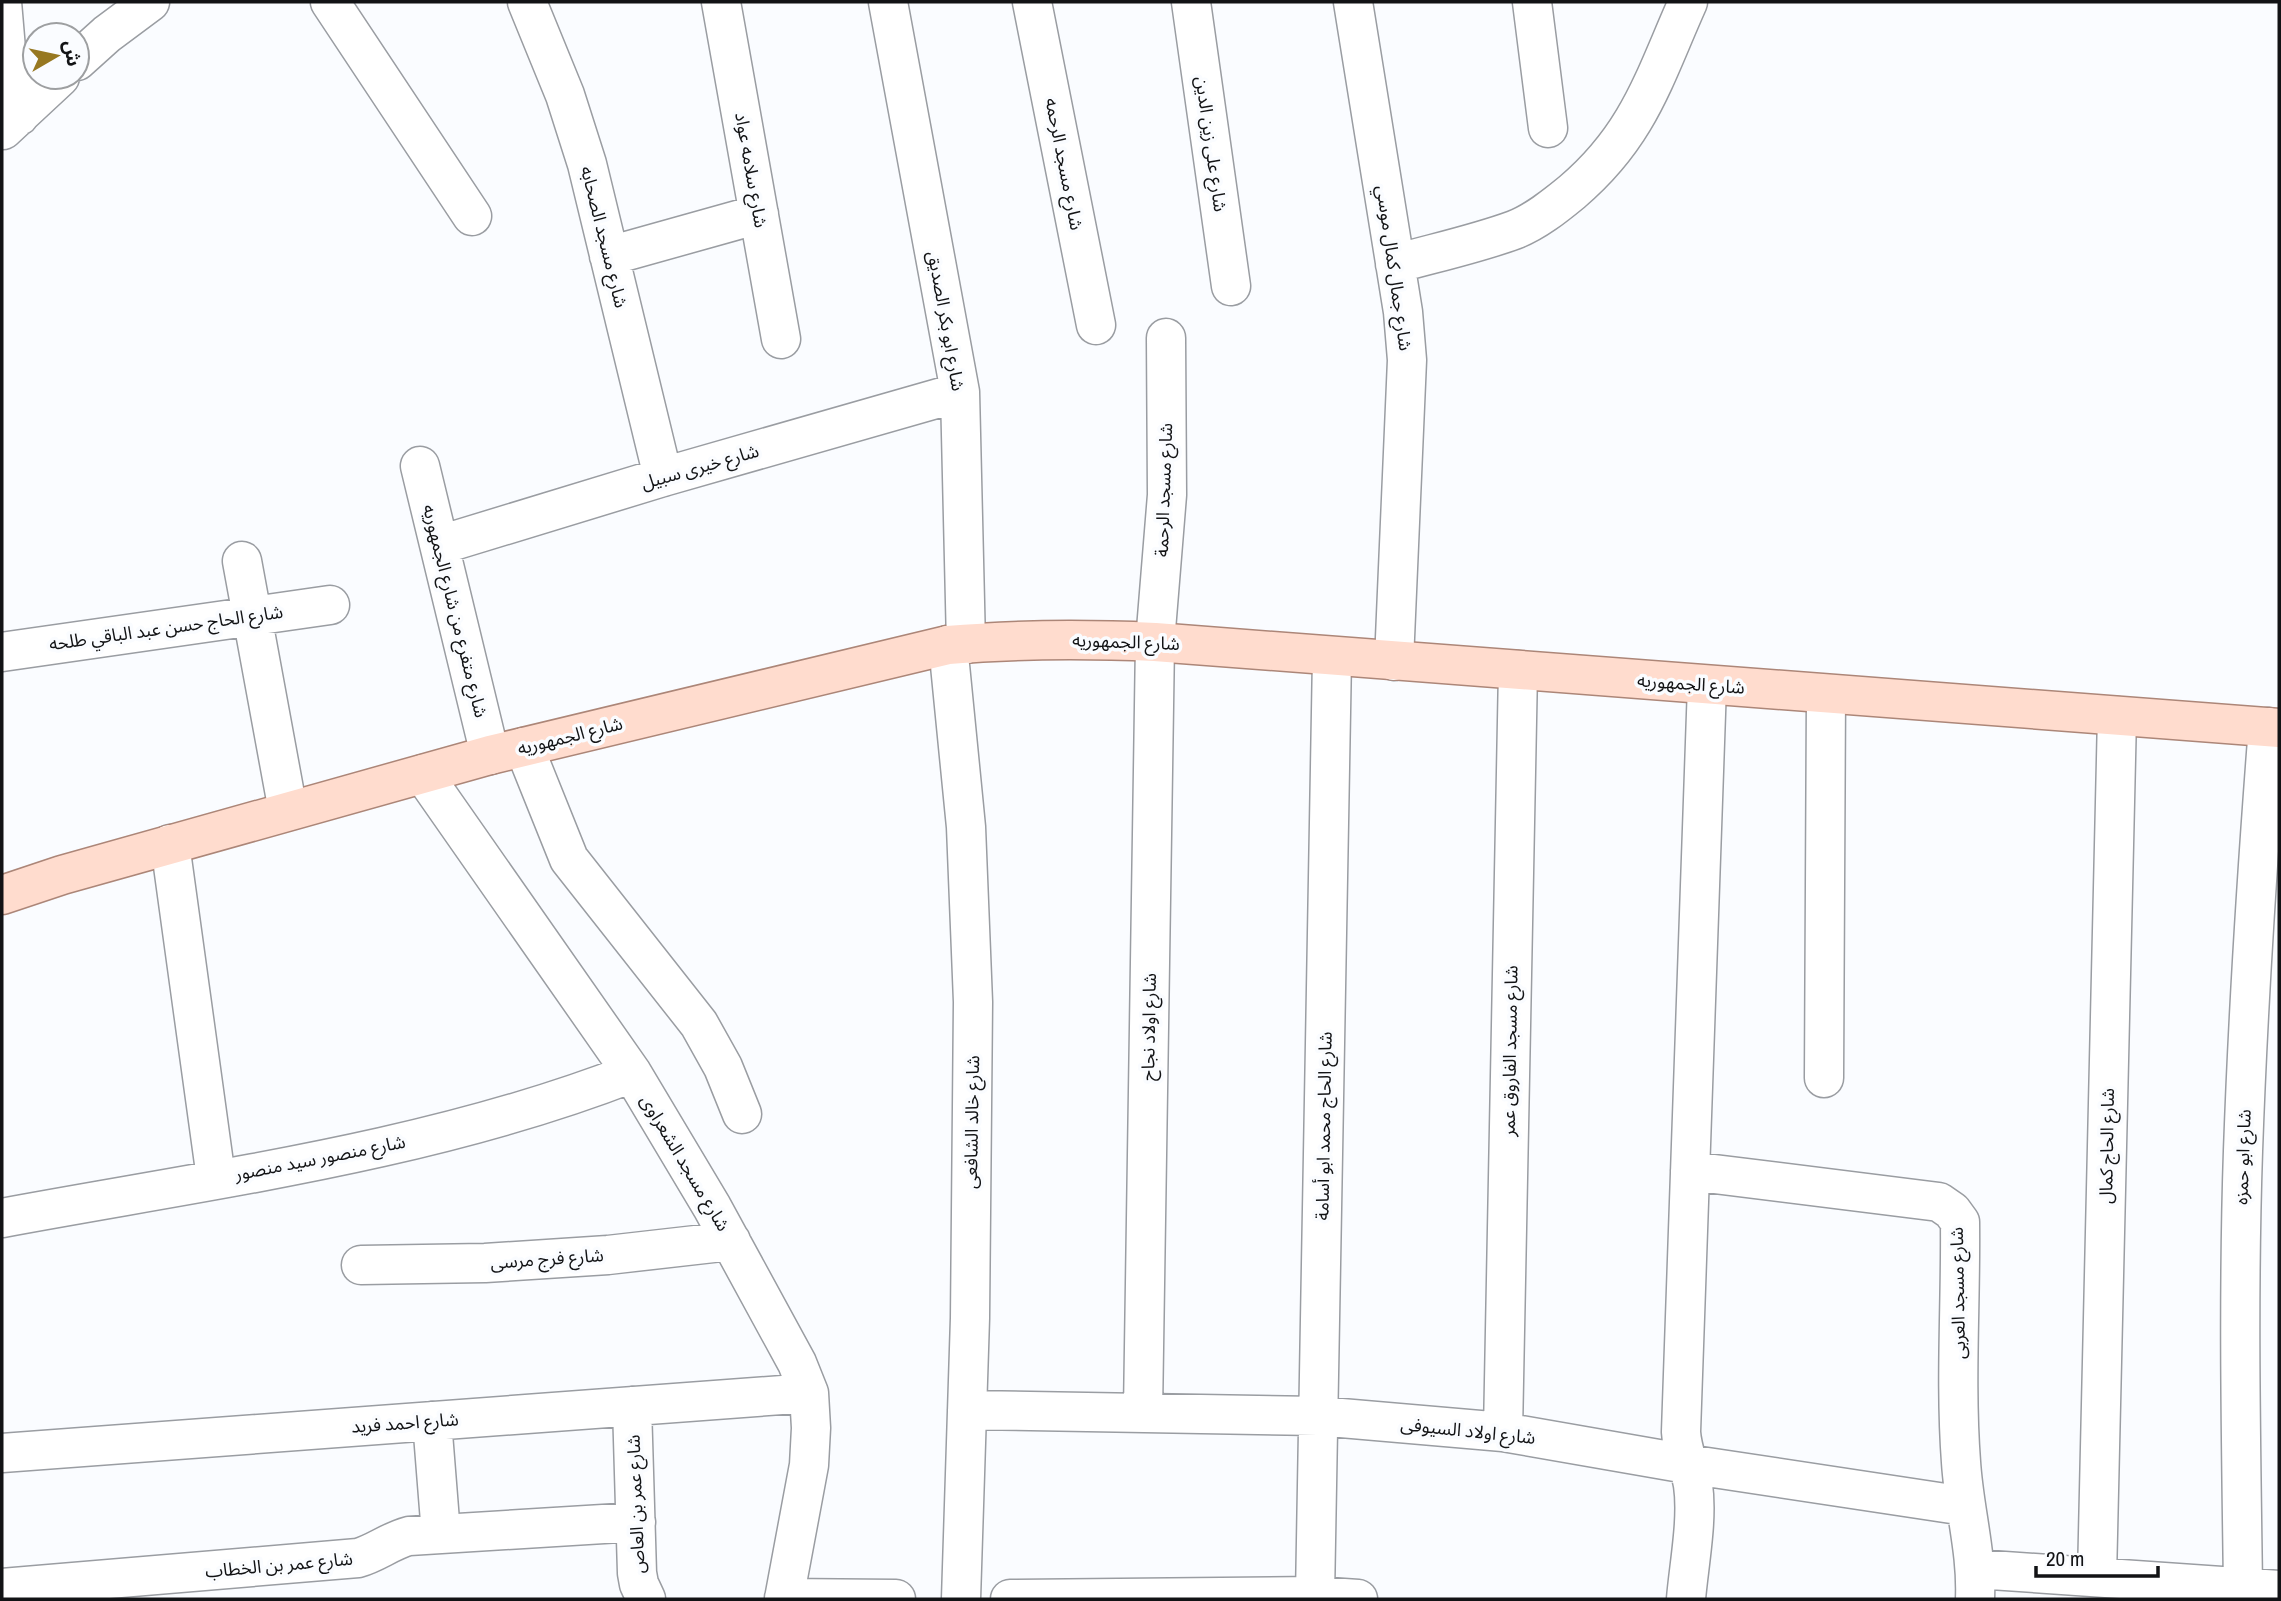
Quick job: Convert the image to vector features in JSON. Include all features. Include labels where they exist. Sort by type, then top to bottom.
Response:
[{"type":"main road","name":"شارع الجمهوريه","points":[[2,895],[170,844],[507,751],[957,645],[1036,640],[1156,642],[2274,728]]},
{"type":"street","points":[[2,2],[10,124]]},
{"type":"street","points":[[91,40],[106,18],[150,2]]},
{"type":"street","points":[[330,2],[472,216]]},
{"type":"street","name":"شارع مسجد الصحابه","points":[[527,2],[565,95],[579,141],[663,477]]},
{"type":"street","name":"شارع سلامه عواد","points":[[721,2],[781,339]]},
{"type":"street","name":"شارع ابو بكر الصديق","points":[[888,2],[960,392],[957,645]]},
{"type":"street","name":"شارع مسجد الرحمه","points":[[1032,2],[1096,325]]},
{"type":"street","name":"شارع على زين الدين","points":[[1191,2],[1231,286]]},
{"type":"street","name":"شارع جمال كمال موسي","points":[[1353,2],[1403,312],[1408,360],[1394,661]]},
{"type":"street","points":[[1532,2],[1548,128]]},
{"type":"street","points":[[1395,264],[1515,229],[1557,205],[1596,172],[1635,120],[1653,86],[1688,2]]},
{"type":"street","points":[[10,124],[45,91]]},
{"type":"street","points":[[609,256],[758,214]]},
{"type":"street","name":"شارع مسجد الرحمة","points":[[1156,642],[1167,495],[1166,338]]},
{"type":"street","name":"شارع خيرى سبيل","points":[[440,545],[663,477],[960,392]]},
{"type":"street","name":"شارع متفرع من شارع الجمهوريه","points":[[420,466],[440,545],[507,751],[569,859],[699,1024],[723,1067],[742,1114]]},
{"type":"street","points":[[242,561],[288,811]]},
{"type":"street","name":"شارع الحاج حسن عبد الباقي طلحه","points":[[2,652],[330,605]]},
{"type":"street","name":"شارع اولاد نجاح","points":[[1143,1412],[1156,642]]},
{"type":"street","name":"شارع خالد الشافعى","points":[[957,645],[973,1002],[971,1278],[961,1599]]},
{"type":"street","name":"شارع الحاج محمد ابو أسامة","points":[[1315,1596],[1332,657]]},
{"type":"street","name":"شارع مسجد الفاروق عمر","points":[[1503,1432],[1518,670]]},
{"type":"street","points":[[1686,1599],[1693,1485],[1681,1432],[1707,685]]},
{"type":"street","points":[[1824,1078],[1826,694]]},
{"type":"street","name":"شارع الحاج كمال","points":[[2076,1583],[2117,716]]},
{"type":"street","name":"شارع ابو حمزه","points":[[2237,1590],[2243,1154],[2252,937],[2274,728]]},
{"type":"street","name":"شارع مسجد الشعراوى","points":[[423,774],[632,1073],[731,1241],[797,1363],[809,1393],[809,1465],[784,1599],[896,1599]]},
{"type":"street","points":[[170,844],[216,1178]]},
{"type":"street","name":"شارع منصور سيد منصور","points":[[2,1218],[396,1144],[575,1096],[632,1073]]},
{"type":"street","name":"شارع مسجد العربى","points":[[1689,1171],[1939,1202],[1952,1211],[1960,1222],[1959,1412],[1965,1506],[1971,1531],[1975,1584]]},
{"type":"street","name":"شارع فرج مرسى","points":[[361,1265],[485,1263],[567,1258],[731,1241]]},
{"type":"street","name":"شارع احمد فريد","points":[[2,1453],[809,1393]]},
{"type":"street","name":"شارع عمر بن العاص","points":[[632,1406],[637,1573],[646,1599]]},
{"type":"street","name":"شارع اولاد السيوفى","points":[[967,1410],[1318,1416],[1503,1432],[1687,1464],[1965,1506]]},
{"type":"street","points":[[432,1421],[441,1534]]},
{"type":"street","name":"شارع عمر بن الخطاب","points":[[2,1588],[358,1558],[372,1554],[395,1540],[441,1534],[636,1521]]},
{"type":"street","points":[[1975,1584],[2076,1583],[2237,1590]]},
{"type":"street","points":[[1010,1599],[1315,1596],[1358,1599]]}]
